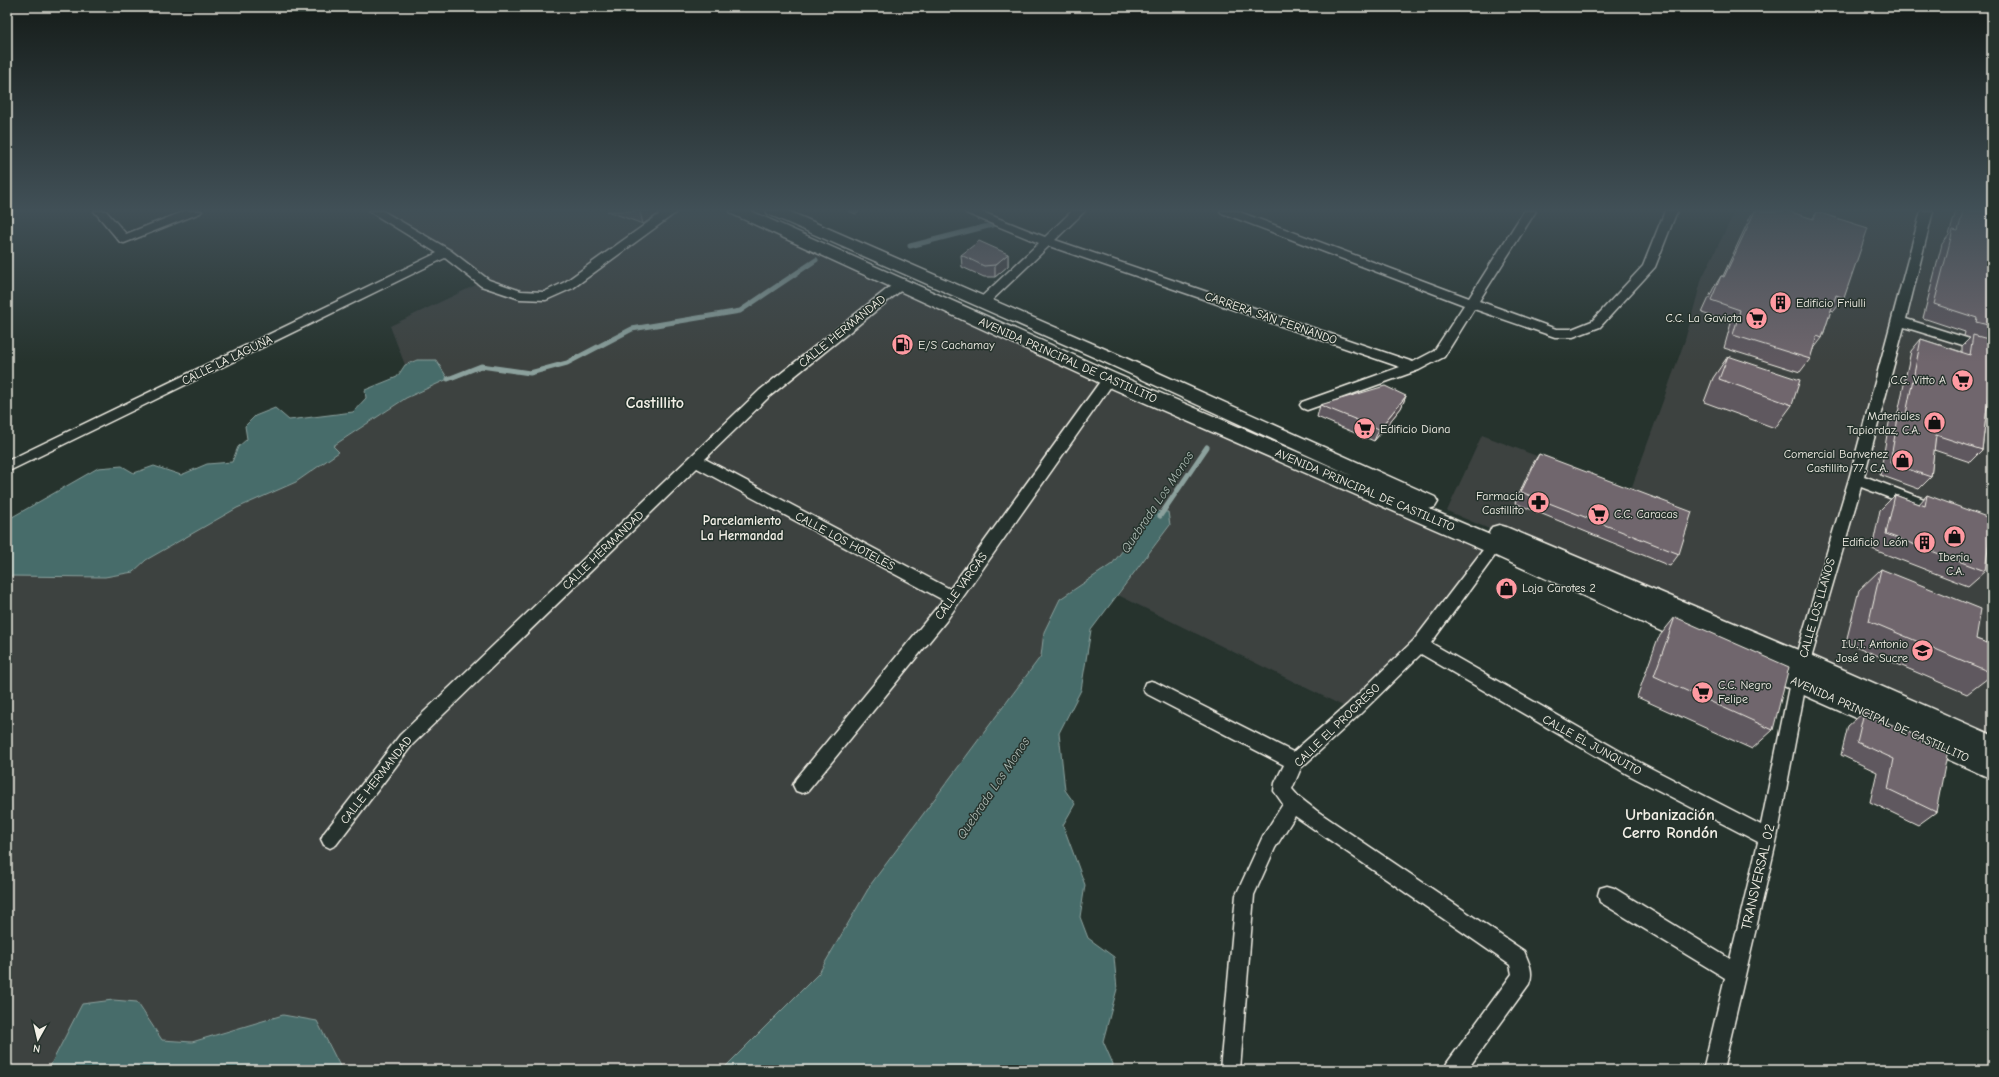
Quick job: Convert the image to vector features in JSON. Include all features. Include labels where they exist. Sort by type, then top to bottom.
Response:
[{"type":"main road","name":"AVENIDA PRINCIPAL DE CASTILLITO","points":[[848,261],[1109,379],[1494,546],[1718,646]]},
{"type":"main road","name":"AVENIDA PRINCIPAL DE CASTILLITO","points":[[889,261],[1447,511],[1802,662],[1992,746]]},
{"type":"main road","name":"AVENIDA PRINCIPAL DE CASTILLITO","points":[[1739,656],[1992,768]]},
{"type":"street","name":"CALLE LA LAGUNA","points":[[7,467],[429,261]]},
{"type":"street","points":[[457,261],[485,283],[520,295],[546,296],[569,285],[602,261]]},
{"type":"street","points":[[983,302],[1024,261]]},
{"type":"street","name":"CARRERA SAN FERNANDO","points":[[1105,261],[1414,366]]},
{"type":"street","points":[[1360,261],[1555,333],[1573,332],[1596,324],[1649,267],[1651,261]]},
{"type":"street","points":[[1307,405],[1414,366],[1439,354],[1498,261]]},
{"type":"street","name":"CALLE LOS LLANOS","points":[[1797,682],[1856,480],[1915,261]]},
{"type":"street","name":"CALLE HERMANDAD","points":[[330,839],[406,740],[765,393],[900,285]]},
{"type":"street","points":[[1899,322],[1992,350]]},
{"type":"street","name":"CALLE VARGAS","points":[[802,785],[940,616],[1109,379]]},
{"type":"street","name":"CALLE LOS HOTELES","points":[[696,461],[953,598]]},
{"type":"street","points":[[1856,480],[1949,514]]},
{"type":"street","name":"CALLE EL PROGRESO","points":[[1293,803],[1283,791],[1283,787],[1295,762],[1354,710],[1420,645],[1494,546]]},
{"type":"street","name":"CALLE EL JUNQUITO","points":[[1420,645],[1633,768],[1768,838]]},
{"type":"street","name":"TRANSVERSAL 02","points":[[1713,1070],[1768,838],[1797,682]]},
{"type":"street","points":[[1151,688],[1295,762]]},
{"type":"street","points":[[1230,1070],[1245,895],[1269,842],[1293,803],[1311,817],[1517,958],[1521,968],[1522,977],[1454,1070]]},
{"type":"street","points":[[1607,895],[1736,974]]},
{"type":"shaded area","points":[[458,261],[854,261],[1492,545],[1455,596],[1351,710],[1118,595],[1170,525],[1154,511],[1112,565],[1060,599],[1044,632],[1041,656],[871,884],[819,973],[722,1070],[342,1070],[317,1021],[283,1015],[192,1042],[161,1040],[137,1002],[82,1005],[48,1070],[7,1070],[7,576],[105,577],[133,572],[146,560],[237,508],[296,482],[338,452],[332,447],[406,398],[448,379],[417,360],[405,365],[390,326],[482,282]]},
{"type":"shaded area","points":[[1710,261],[1992,261],[1992,746],[1802,662],[1447,511],[1482,435],[1630,492],[1685,340],[1702,278]]},
{"type":"water","points":[[417,360],[436,360],[448,379],[406,398],[333,446],[339,452],[296,482],[237,508],[146,560],[133,572],[105,577],[7,576],[7,520],[98,468],[122,466],[134,473],[154,466],[181,475],[207,464],[232,462],[238,447],[247,439],[245,426],[255,416],[275,408],[289,420],[353,412],[366,398],[365,390],[397,377],[405,365]]},
{"type":"water","points":[[1154,511],[1168,512],[1170,525],[1091,630],[1081,690],[1059,733],[1065,790],[1075,804],[1063,825],[1085,885],[1080,917],[1088,938],[1114,957],[1117,989],[1103,1041],[1113,1064],[1112,1070],[722,1070],[819,973],[871,884],[1041,656],[1044,632],[1060,599],[1112,564]]},
{"type":"water","points":[[113,1000],[137,1002],[162,1040],[192,1042],[283,1015],[317,1021],[342,1070],[48,1070],[82,1004]]},
{"type":"building","points":[[974,261],[999,261],[995,265],[984,266]]},
{"type":"building","points":[[1731,261],[1857,261],[1844,298],[1836,295],[1822,338],[1817,336],[1810,359],[1733,335],[1740,310],[1711,300],[1721,276],[1724,277]]},
{"type":"building","points":[[1945,261],[1992,261],[1992,326],[1976,322],[1977,318],[1934,304]]},
{"type":"building","points":[[1973,335],[1992,340],[1992,363],[1982,450],[1936,435],[1931,477],[1890,463],[1899,412],[1906,414],[1921,339],[1970,355]]},
{"type":"building","points":[[1728,356],[1800,380],[1792,405],[1719,379]]},
{"type":"building","points":[[1385,386],[1406,396],[1379,429],[1320,405]]},
{"type":"building","name":"C.C. Caracas","points":[[1539,454],[1692,512],[1679,554],[1521,492]]},
{"type":"building","points":[[1895,495],[1925,506],[1927,495],[1992,519],[1985,571],[1886,534]]},
{"type":"building","points":[[1881,569],[1981,609],[1976,639],[1992,645],[1992,673],[1869,621]]},
{"type":"building","points":[[1675,617],[1789,667],[1773,730],[1654,676]]},
{"type":"building","points":[[1864,712],[1948,750],[1936,812],[1888,789],[1894,759],[1857,742]]},
{"type":"waterway","points":[[448,379],[481,366],[530,373],[567,363],[632,329],[740,311],[814,261]]},
{"type":"waterway","name":"Quebrada Los Monos","points":[[1160,516],[1207,447]]},
{"type":"place","name":"Edificio Friulli","points":[[1781,303]]},
{"type":"place","name":"C.C. La Gaviota","points":[[1757,318]]},
{"type":"place","name":"E/S Cachamay","points":[[903,345]]},
{"type":"place","name":"C.C. Vitto A","points":[[1962,380]]},
{"type":"place","name":"Materiales Tapiordaz, C.A.","points":[[1935,423]]},
{"type":"place","name":"Edificio Diana","points":[[1365,429]]},
{"type":"place","name":"Comercial Banvenez Castillito 77, C.A.","points":[[1903,461]]},
{"type":"place","name":"Farmacia Castillito","points":[[1539,503]]},
{"type":"place","name":"C.C. Caracas","points":[[1599,514]]},
{"type":"place","name":"Iberia, C.A.","points":[[1955,536]]},
{"type":"place","name":"Edificio León","points":[[1924,542]]},
{"type":"place","name":"Loja Carotes 2","points":[[1507,588]]},
{"type":"place","name":"I.U.T. Antonio José de Sucre","points":[[1923,651]]},
{"type":"place","name":"C.C. Negro Felipe","points":[[1703,692]]},
{"type":"district","name":"Castillito","points":[[655,403]]},
{"type":"district","name":"Parcelamiento La Hermandad","points":[[742,528]]},
{"type":"district","name":"Urbanización Cerro Rondón","points":[[1670,824]]}]
